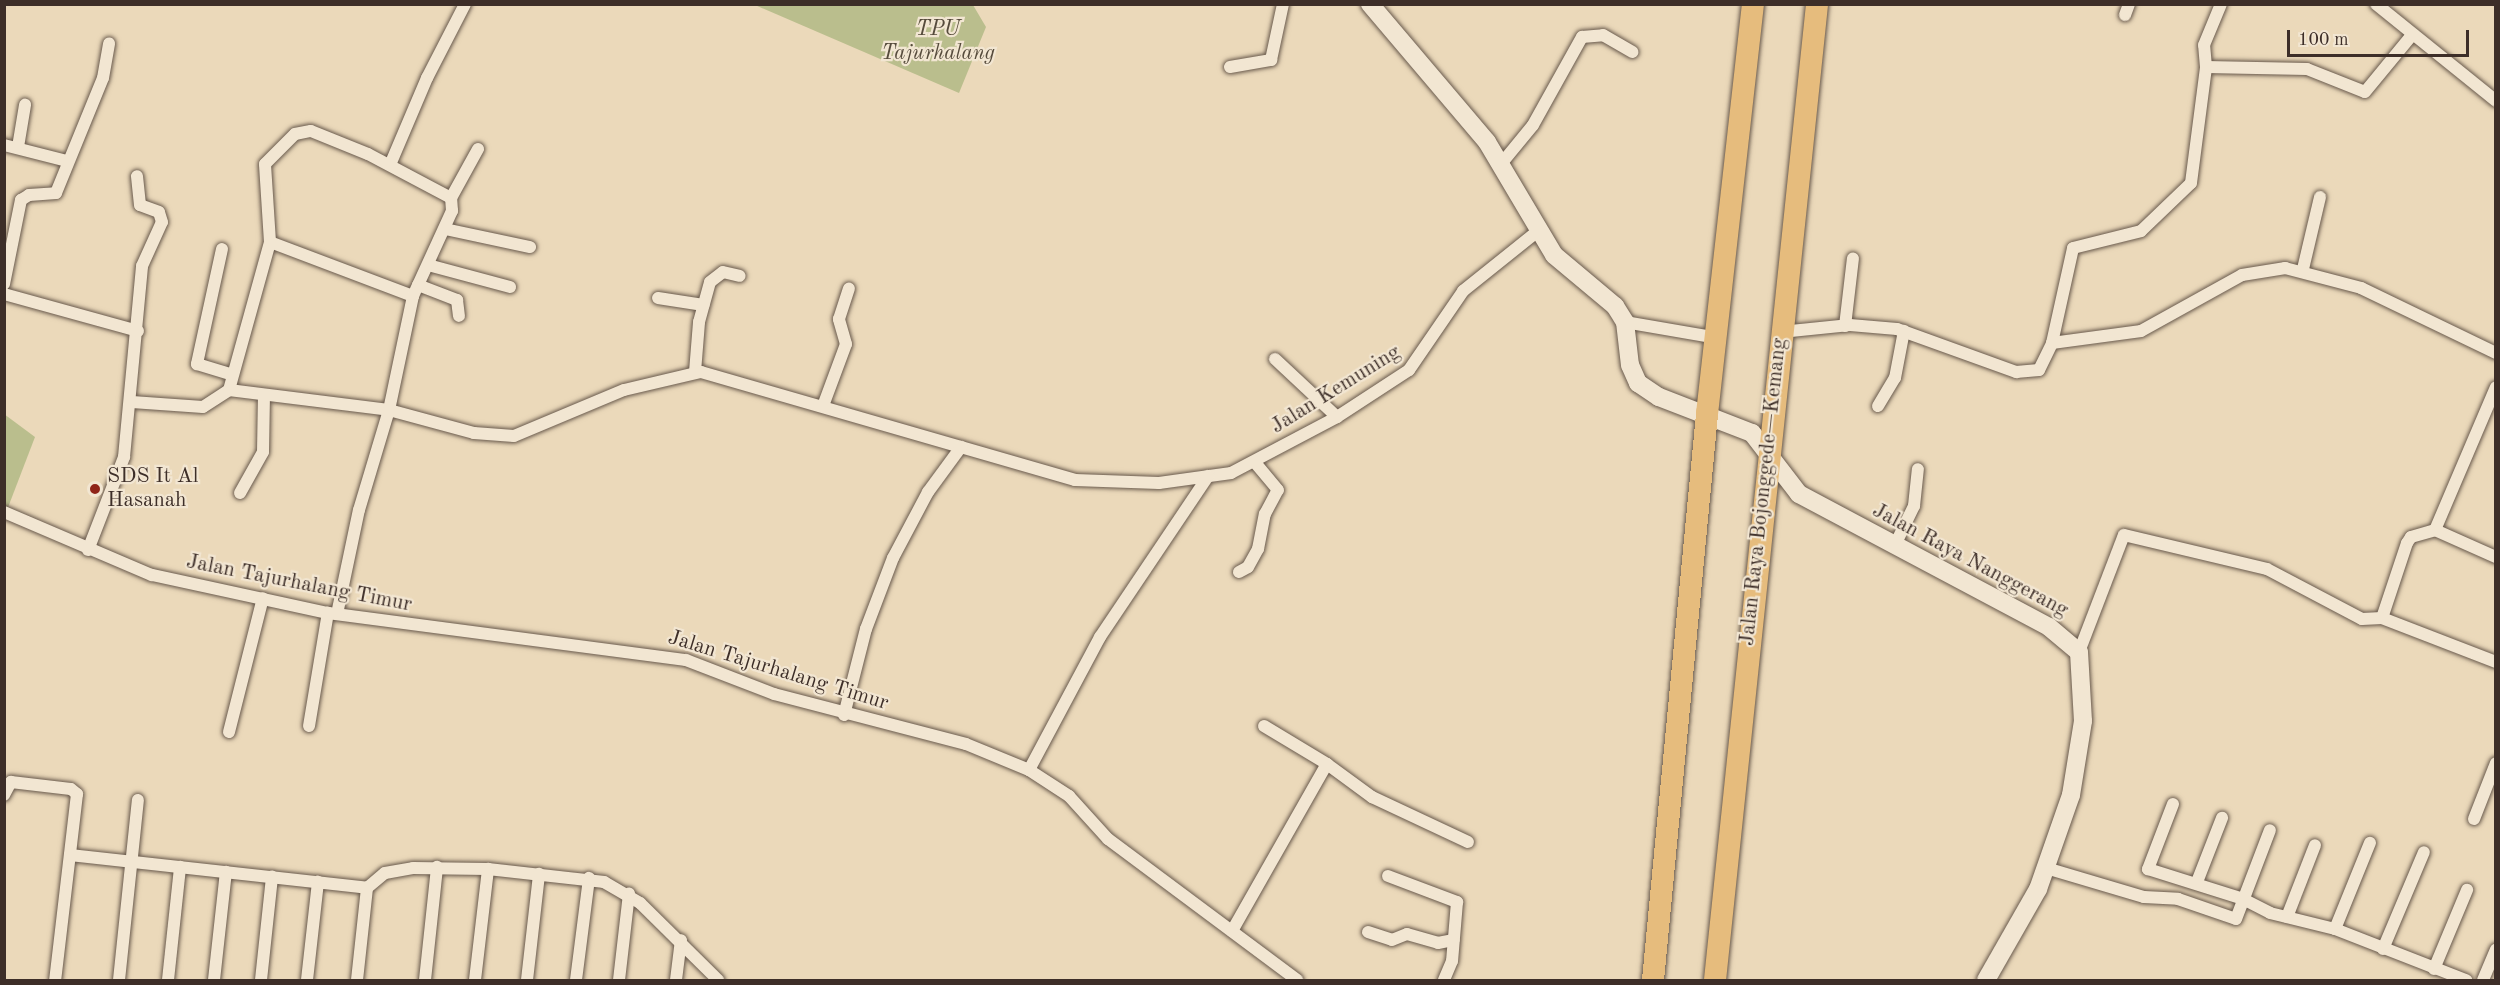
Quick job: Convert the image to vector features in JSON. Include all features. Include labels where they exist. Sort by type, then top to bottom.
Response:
[{"type":"highway","points":[[1653,981],[1707,414],[1718,338],[1753,4]]},
{"type":"highway","name":"Jalan Raya Bojonggede—Kemang","points":[[1715,981],[1768,449],[1816,4]]},
{"type":"street","points":[[390,165],[427,78],[465,4]]},
{"type":"street","points":[[1230,67],[1271,60],[1283,4]]},
{"type":"street","points":[[1370,4],[1501,164],[1554,255],[1601,291],[1625,322],[1718,338]]},
{"type":"street","points":[[1781,332],[1845,326],[1904,331],[2028,374],[2039,370],[2052,343],[2068,262],[2077,244],[2128,237],[2146,228],[2191,183],[2206,67],[2204,45],[2221,4]]},
{"type":"street","points":[[2376,4],[2496,101]]},
{"type":"street","points":[[1501,164],[1533,125],[1582,37],[1603,35],[1632,52]]},
{"type":"street","points":[[2206,67],[2307,69],[2365,92],[2412,35]]},
{"type":"street","points":[[4,284],[21,200],[29,195],[56,193],[67,161],[103,78],[109,44]]},
{"type":"street","points":[[18,147],[25,105]]},
{"type":"street","points":[[230,390],[232,375],[270,242],[264,167],[295,134],[311,130],[390,165],[451,198]]},
{"type":"street","points":[[4,145],[67,161]]},
{"type":"street","points":[[309,726],[332,614],[359,510],[389,410],[416,291],[445,229],[451,198],[478,149]]},
{"type":"street","points":[[88,550],[124,457],[132,402],[142,266],[162,218],[140,205],[137,176]]},
{"type":"street","points":[[2303,269],[2320,196]]},
{"type":"street","points":[[445,229],[530,247]]},
{"type":"street","name":"Jalan Kemuning","points":[[695,372],[1098,483],[1159,483],[1208,476],[1256,464],[1337,417],[1409,370],[1463,291],[1538,231]]},
{"type":"street","points":[[270,242],[416,291],[457,300],[459,316]]},
{"type":"street","points":[[222,249],[197,364],[232,375]]},
{"type":"street","points":[[1845,326],[1853,258]]},
{"type":"street","points":[[428,265],[510,287]]},
{"type":"street","points":[[2052,343],[2141,331],[2242,275],[2265,269],[2303,269],[2410,308],[2496,352]]},
{"type":"street","points":[[132,402],[203,407],[230,390],[389,410],[474,433],[514,436],[624,390],[695,372],[703,305],[716,276],[740,276]]},
{"type":"street","points":[[823,406],[846,344],[839,319],[849,288]]},
{"type":"street","points":[[4,294],[138,331]]},
{"type":"street","points":[[658,298],[703,305]]},
{"type":"street","name":"Jalan Raya Nanggerang","points":[[1625,322],[1630,365],[1638,382],[1659,397],[1707,414],[1752,434],[1768,449],[1799,494],[2049,627],[2079,652]]},
{"type":"street","points":[[1878,406],[1895,378],[1904,331]]},
{"type":"street","points":[[1275,359],[1337,417]]},
{"type":"street","points":[[2435,530],[2496,387]]},
{"type":"street","points":[[240,494],[263,452],[264,395]]},
{"type":"street","points":[[844,715],[866,629],[893,558],[928,492],[961,447]]},
{"type":"street","points":[[1239,572],[1248,567],[1258,549],[1265,514],[1278,490],[1256,464]]},
{"type":"street","points":[[1894,546],[1914,506],[1918,469]]},
{"type":"street","points":[[1029,770],[1105,628],[1208,476]]},
{"type":"street","name":"Jalan Tajurhalang Timur","points":[[4,512],[88,550],[152,575],[332,614],[686,660],[844,715],[966,744],[1029,770],[1069,796],[1122,850],[1297,981]]},
{"type":"street","points":[[2382,618],[2411,537],[2435,530],[2496,557]]},
{"type":"street","points":[[1986,981],[2046,868],[2077,770],[2084,694],[2079,652],[2124,535],[2266,569],[2362,619],[2382,618],[2496,662]]},
{"type":"street","points":[[229,732],[263,598]]},
{"type":"street","points":[[1264,726],[1327,764],[1371,797],[1468,842]]},
{"type":"street","points":[[2474,819],[2496,763]]},
{"type":"street","points":[[1232,931],[1327,764]]},
{"type":"street","points":[[4,795],[11,782],[77,794],[55,981]]},
{"type":"street","points":[[118,981],[138,800]]},
{"type":"street","points":[[2173,804],[2148,869],[2197,882],[2287,917],[2335,929],[2466,981]]},
{"type":"street","points":[[2197,882],[2222,818]]},
{"type":"street","points":[[2046,868],[2144,897],[2178,899],[2236,919],[2270,830]]},
{"type":"street","points":[[2335,929],[2370,843]]},
{"type":"street","points":[[2287,917],[2315,845]]},
{"type":"street","points":[[2384,949],[2424,852]]},
{"type":"street","points":[[70,855],[367,888]]},
{"type":"street","points":[[168,981],[180,867]]},
{"type":"street","points":[[425,981],[437,867]]},
{"type":"street","points":[[357,981],[367,888],[376,877],[400,868],[437,867],[589,878],[629,894],[681,940],[718,981]]},
{"type":"street","points":[[475,981],[488,869]]},
{"type":"street","points":[[214,981],[226,872]]},
{"type":"street","points":[[527,981],[539,874]]},
{"type":"street","points":[[1388,876],[1457,902],[1454,940],[1444,981]]},
{"type":"street","points":[[261,981],[272,877]]},
{"type":"street","points":[[576,981],[589,878]]},
{"type":"street","points":[[308,981],[318,882]]},
{"type":"street","points":[[2434,969],[2467,890]]},
{"type":"street","points":[[619,981],[629,894]]},
{"type":"street","points":[[1368,932],[1392,940],[1407,934],[1438,943],[1454,940]]},
{"type":"street","points":[[676,981],[681,940]]},
{"type":"street","points":[[2484,981],[2496,950]]},
{"type":"green space","name":"TPU Tajurhalang","points":[[755,5],[973,5],[986,27],[959,93]]},
{"type":"green space","points":[[4,414],[35,437],[7,510],[4,509]]},
{"type":"place","name":"SDS It Al Hasanah","points":[[95,489]]}]
